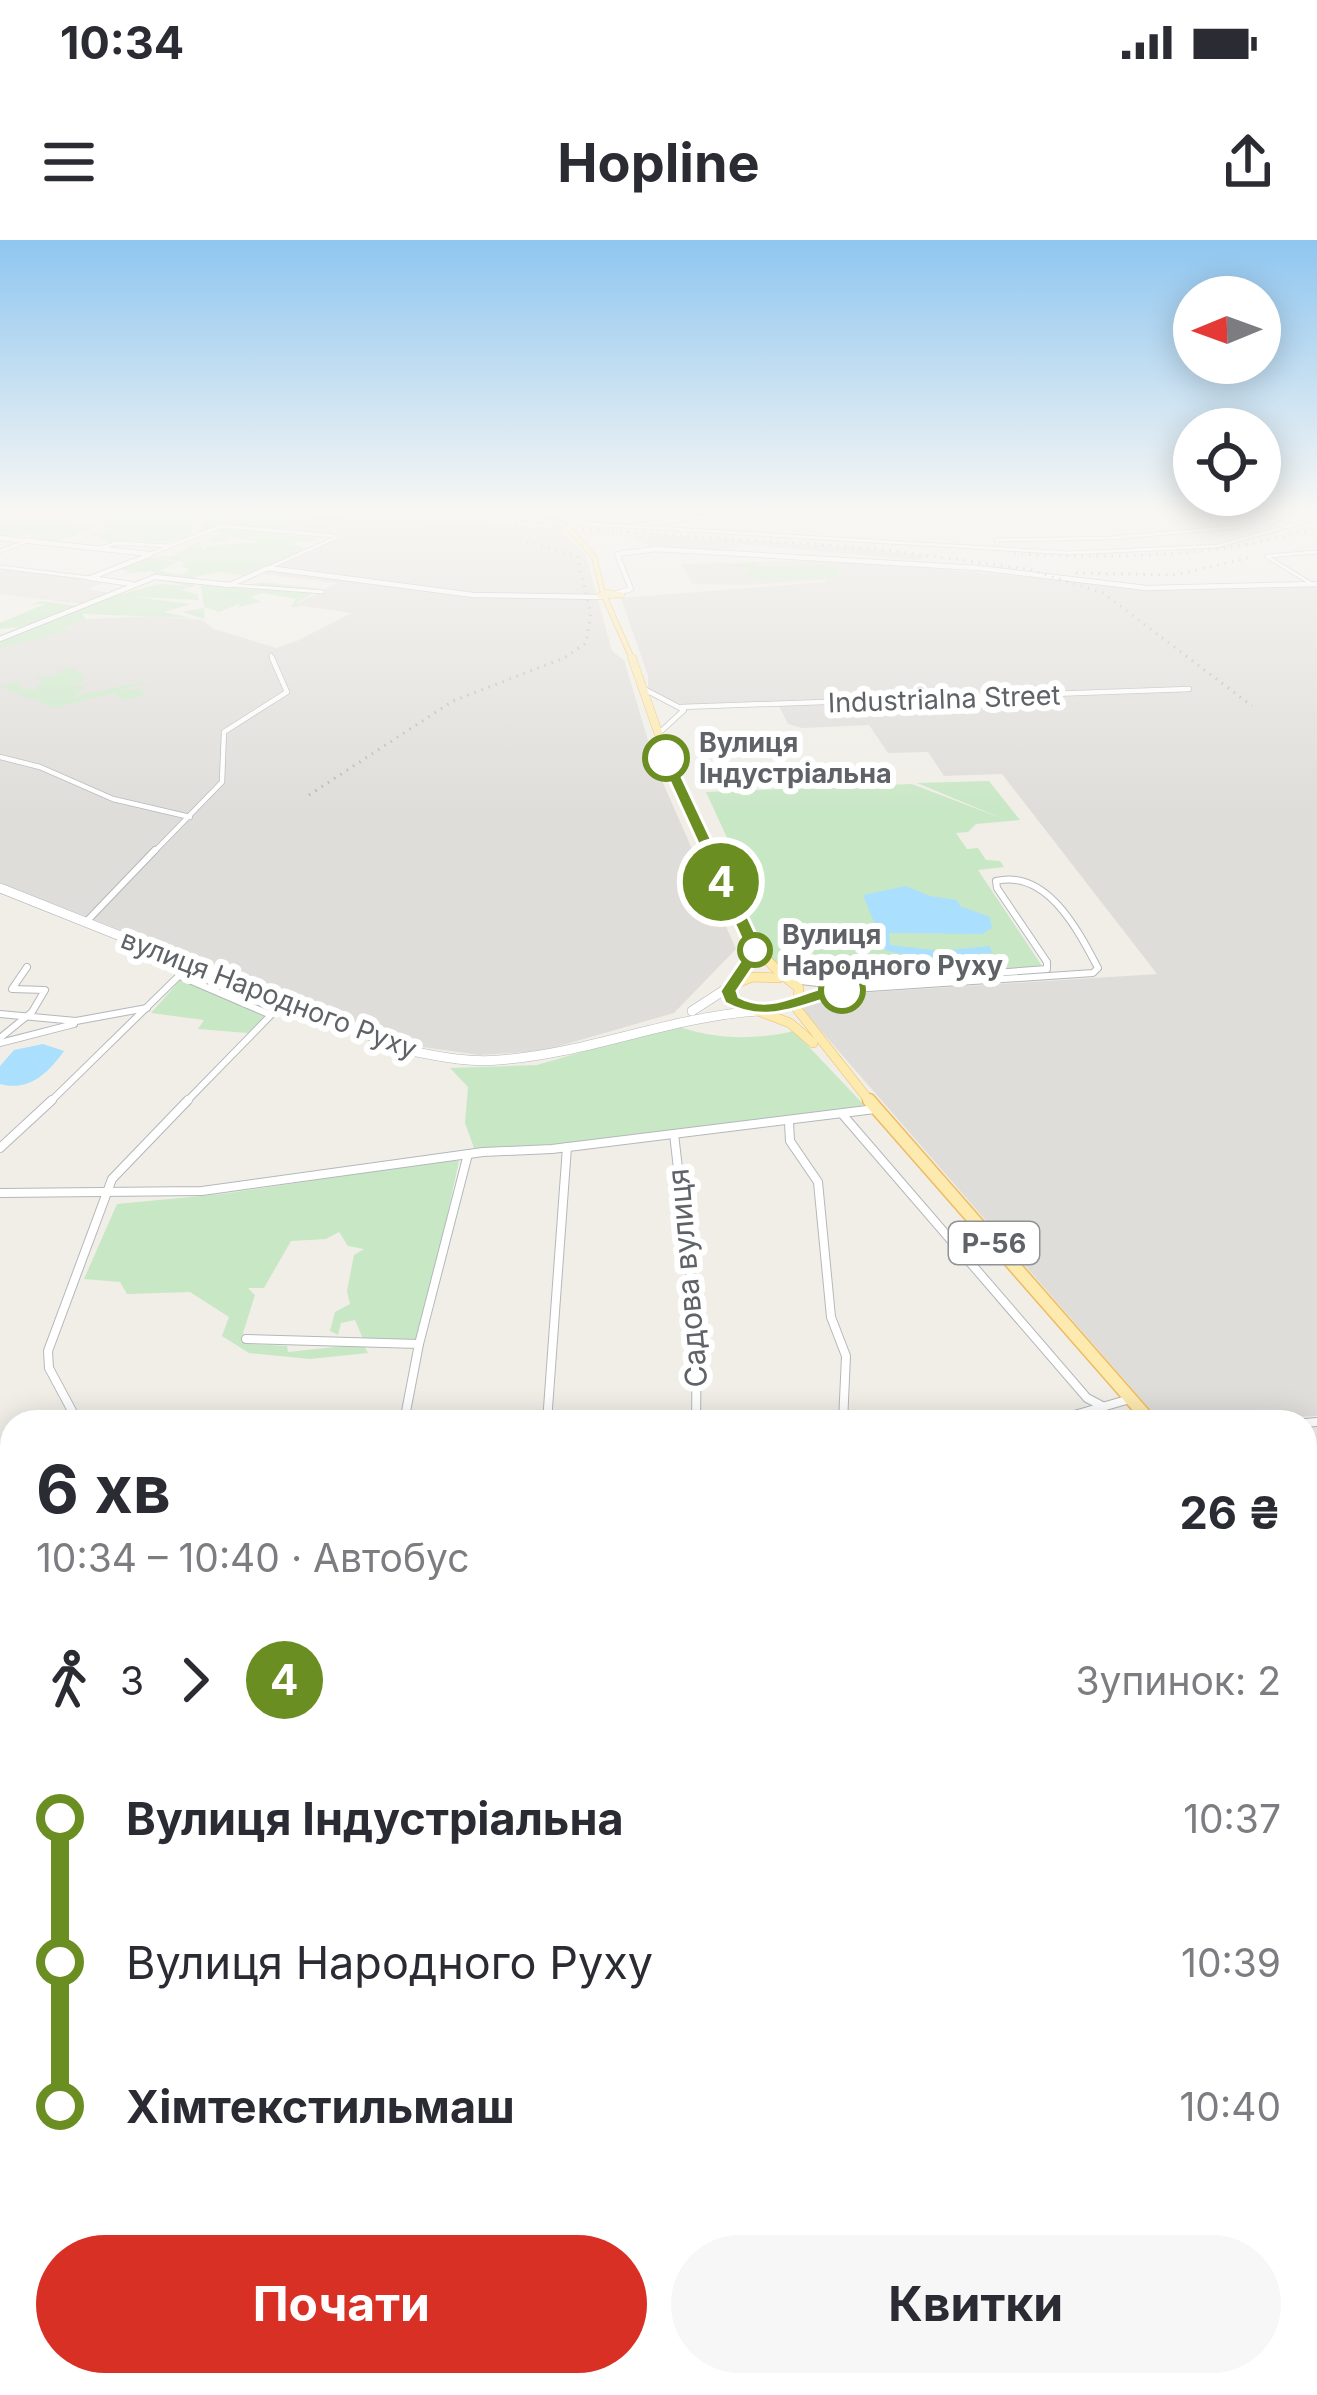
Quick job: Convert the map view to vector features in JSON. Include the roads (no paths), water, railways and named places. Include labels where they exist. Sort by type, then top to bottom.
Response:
[{"type":"main road","name":"Р-56","points":[[614,613],[680,792],[755,951],[799,988],[801,1017],[837,1064],[1141,1410]]},
{"type":"main road","points":[[732,986],[755,951]]},
{"type":"main road","points":[[732,986],[752,977],[786,980]]},
{"type":"main road","name":"Р-56","points":[[732,986],[731,1000],[790,1023],[837,1064]]},
{"type":"main road","points":[[759,1011],[787,1008],[800,1000]]},
{"type":"street","points":[[0,639],[65,613]]},
{"type":"street","points":[[86,922],[222,782],[224,732],[287,692],[271,656]]},
{"type":"street","points":[[642,688],[683,710],[658,734]]},
{"type":"street","name":"Industrialna Street","points":[[683,710],[1189,689]]},
{"type":"street","points":[[647,702],[667,700]]},
{"type":"street","points":[[653,720],[676,719]]},
{"type":"street","points":[[0,757],[40,767],[113,800],[190,818]]},
{"type":"street","points":[[800,1000],[824,991],[1079,974],[1096,971],[1096,963],[1041,886],[1024,877],[998,878],[998,888],[1049,965],[1079,974]]},
{"type":"street","name":"вулиця Народного Руху","points":[[0,888],[406,1050],[446,1059],[511,1062],[549,1057],[684,1016],[759,1011]]},
{"type":"street","points":[[0,1148],[191,964]]},
{"type":"street","points":[[786,980],[837,985],[1038,973],[1049,965]]},
{"type":"street","points":[[0,1041],[30,1016],[45,990],[12,989],[27,968]]},
{"type":"street","points":[[72,1410],[49,1368],[47,1351],[106,1191],[247,1037],[267,1022],[268,1012],[180,976]]},
{"type":"street","name":"вулиця Народного Руху","points":[[684,1016],[732,986]]},
{"type":"street","points":[[0,1041],[150,1007]]},
{"type":"street","points":[[0,1014],[76,1021]]},
{"type":"street","points":[[0,1192],[202,1191],[468,1154],[568,1147],[876,1109]]},
{"type":"street","points":[[842,1114],[1087,1398],[1104,1406]]},
{"type":"street","points":[[789,1122],[790,1141],[818,1182],[831,1317],[846,1356],[843,1410]]},
{"type":"street","name":"Садова вулиця","points":[[674,1134],[697,1333],[696,1410]]},
{"type":"street","points":[[548,1410],[568,1147]]},
{"type":"street","points":[[406,1410],[468,1154]]},
{"type":"street","points":[[246,1339],[419,1344]]},
{"type":"street","points":[[1090,1410],[1131,1399]]},
{"type":"water","points":[[906,886],[957,900],[960,906],[990,917],[992,928],[982,934],[889,933],[890,945],[941,951],[989,946],[993,953],[920,957],[886,951],[863,895]]},
{"type":"water","points":[[43,1044],[64,1051],[29,1083],[0,1084],[0,1066],[14,1050]]},
{"type":"railway","points":[[309,795],[453,701],[564,658],[586,643],[591,613]]},
{"type":"railway","points":[[1129,613],[1252,706]]},
{"type":"place","name":"Вулиця Індустріальна","points":[[666,758]]},
{"type":"place","name":"Вулиця Народного Руху","points":[[755,950]]}]
